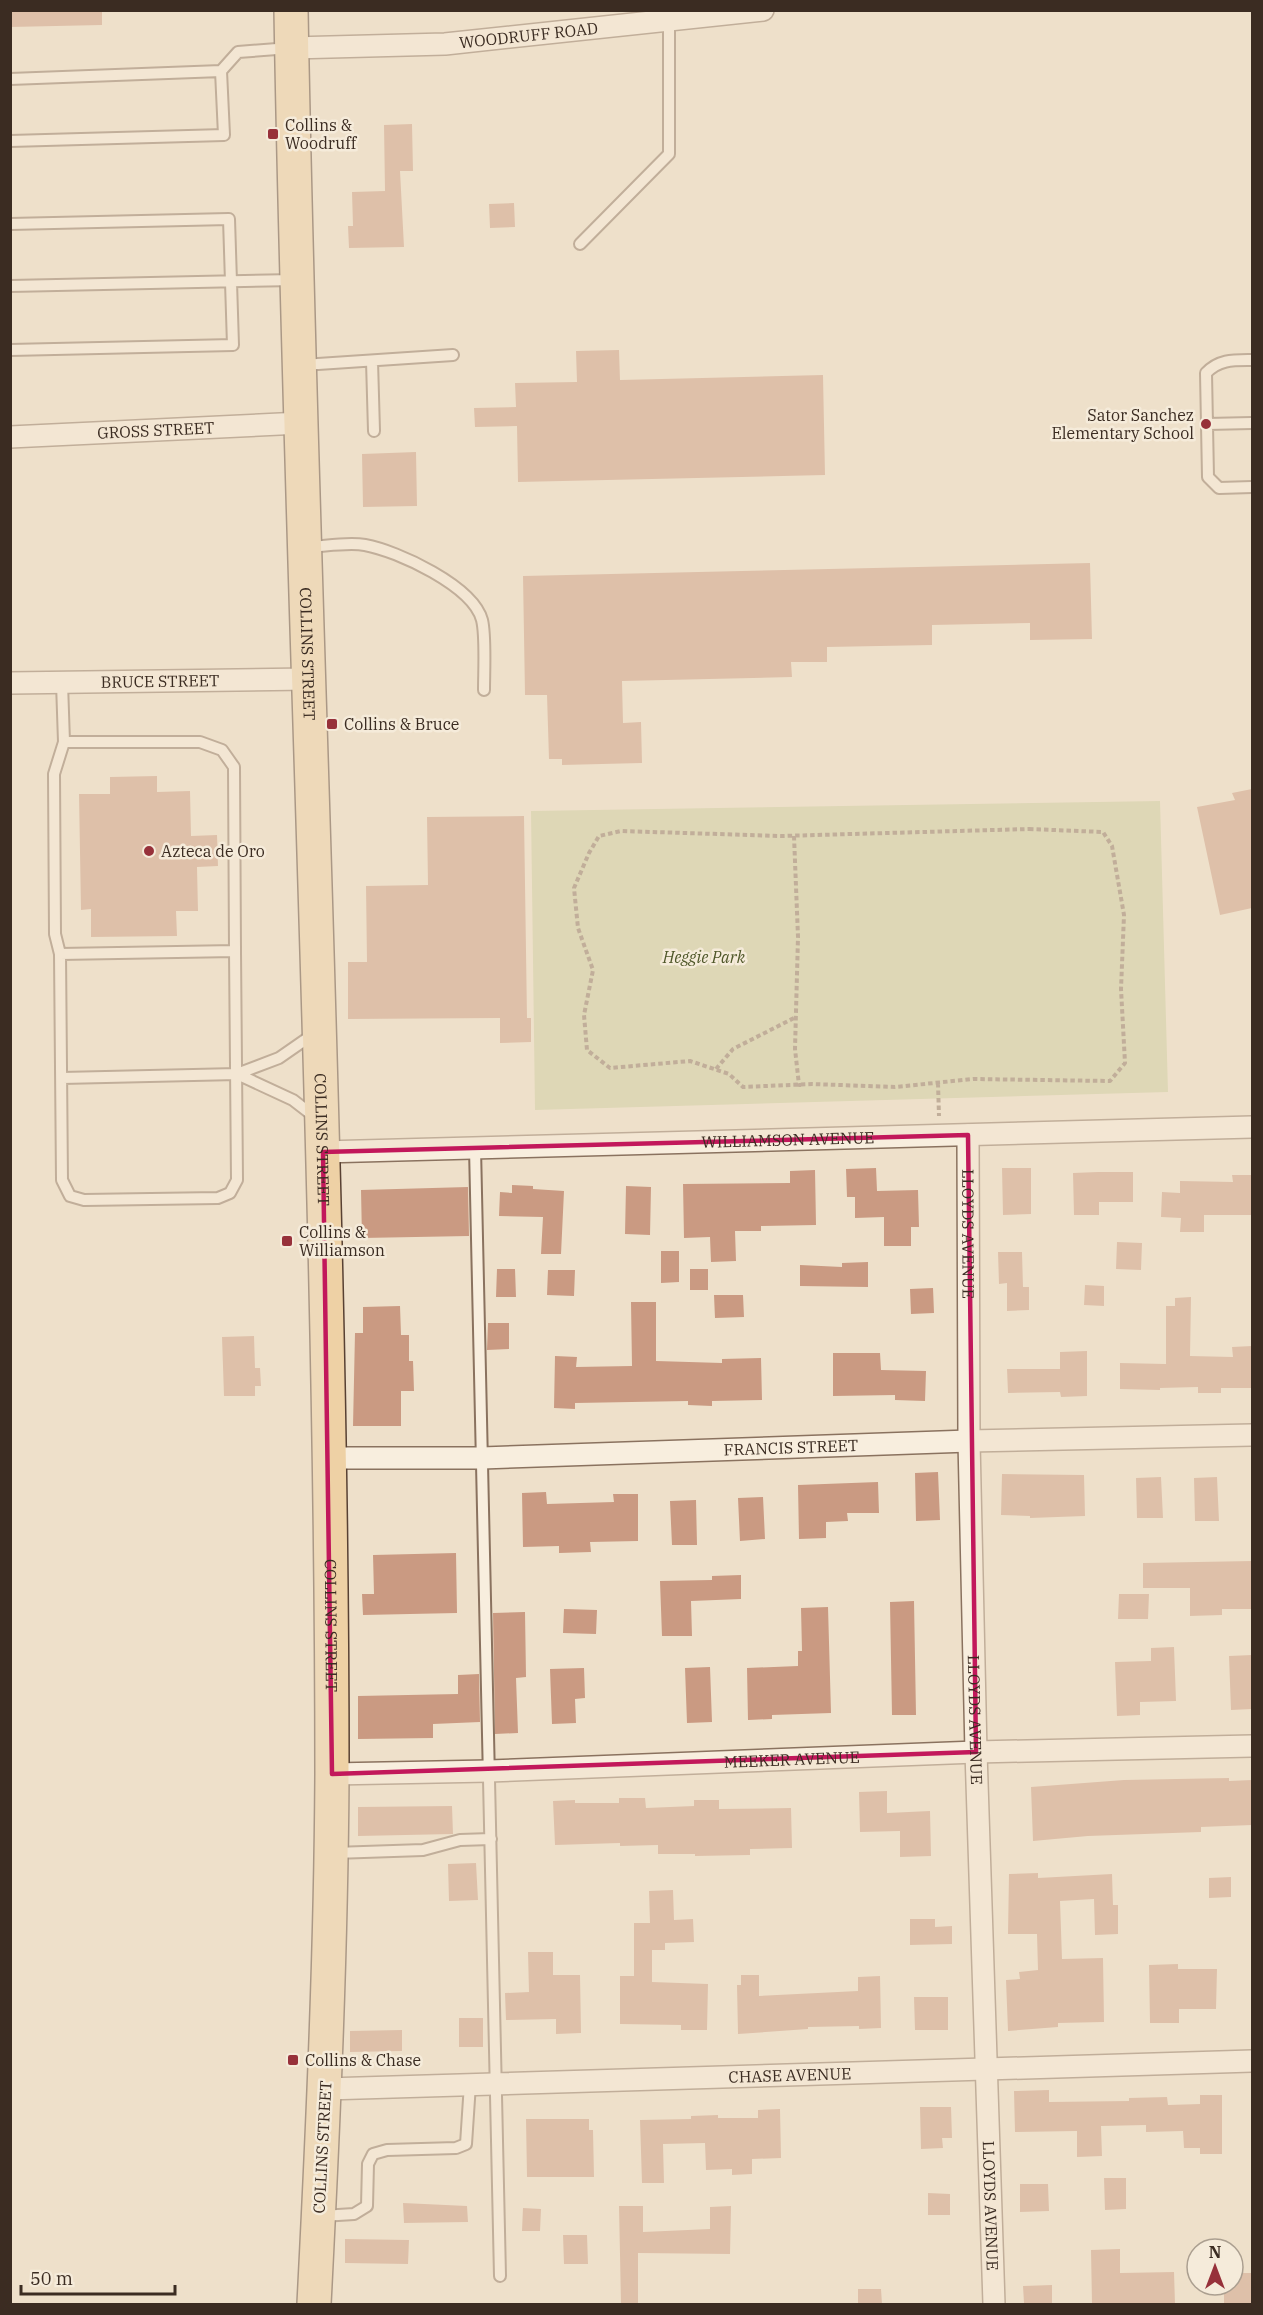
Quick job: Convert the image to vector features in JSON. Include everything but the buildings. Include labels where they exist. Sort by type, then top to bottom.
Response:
[{"type":"main road","name":"COLLINS STREET","points":[[291,10],[320,1029],[329,1458],[331,1853],[326,2089],[314,2304]]},
{"type":"street","name":"WOODRUFF ROAD","points":[[292,48],[445,44],[669,22],[693,15],[763,10]]},
{"type":"street","name":"GROSS STREET","points":[[10,437],[301,423]]},
{"type":"street","name":"BRUCE STREET","points":[[10,683],[309,679]]},
{"type":"street","name":"WILLIAMSON AVENUE","points":[[322,1138],[475,1148],[1252,1127]]},
{"type":"street","name":"LLOYDS AVENUE","points":[[968,1135],[969,1441],[976,1752],[994,2304]]},
{"type":"street","name":"FRANCIS STREET","points":[[329,1458],[482,1458],[969,1441],[1252,1435]]},
{"type":"street","name":"MEEKER AVENUE","points":[[332,1774],[489,1771],[976,1752],[1252,1746]]},
{"type":"street","name":"CHASE AVENUE","points":[[326,2089],[1252,2061]]},
{"type":"lane","points":[[580,244],[669,154],[669,22]]},
{"type":"lane","points":[[10,141],[224,135],[221,71],[238,52],[292,48]]},
{"type":"lane","points":[[10,79],[221,71]]},
{"type":"lane","points":[[10,224],[229,219],[233,345],[10,350]]},
{"type":"lane","points":[[10,286],[298,280]]},
{"type":"lane","points":[[300,366],[453,355]]},
{"type":"lane","points":[[1252,360],[1229,360],[1213,365],[1206,373],[1208,477],[1219,488],[1252,488]]},
{"type":"lane","points":[[372,362],[374,431]]},
{"type":"lane","points":[[1207,424],[1252,423]]},
{"type":"lane","points":[[306,547],[363,545],[395,554],[440,576],[472,602],[482,621],[484,690]]},
{"type":"lane","points":[[62,683],[64,742],[54,774],[55,934],[60,954],[62,1180],[70,1196],[84,1200],[218,1198],[230,1193],[237,1180],[234,767],[222,750],[200,742],[64,742]]},
{"type":"lane","points":[[60,954],[235,951]]},
{"type":"lane","points":[[62,1078],[237,1074],[279,1058],[320,1029]]},
{"type":"lane","points":[[237,1074],[293,1100],[322,1138]]},
{"type":"lane","points":[[475,1148],[500,2276]]},
{"type":"lane","points":[[331,1853],[423,1850],[460,1840],[490,1839]]},
{"type":"lane","points":[[319,2217],[354,2214],[367,2206],[368,2164],[373,2154],[387,2150],[456,2148],[466,2144],[470,2084]]},
{"type":"path","points":[[1029,829],[1103,832],[1112,846],[1124,915],[1121,989],[1125,1063],[1110,1081],[972,1079],[883,1086],[799,1085],[743,1088],[729,1074],[716,1069],[690,1061],[610,1068],[587,1050],[584,1015],[593,970],[578,928],[574,888],[599,836],[621,831],[794,836],[1029,829]]},
{"type":"path","points":[[794,836],[798,937],[795,1049],[799,1085]]},
{"type":"path","points":[[716,1069],[733,1049],[796,1017]]},
{"type":"path","points":[[938,1083],[939,1117]]},
{"type":"highlighted area","points":[[968,1135],[976,1752],[332,1774],[323,1152]]},
{"type":"green space","name":"Heggie Park","points":[[1160,801],[1168,1092],[535,1110],[531,811]]},
{"type":"place","name":"Collins & Woodruff","points":[[273,134]]},
{"type":"place","name":"Sator Sanchez Elementary School","points":[[1206,424]]},
{"type":"place","name":"Collins & Bruce","points":[[332,724]]},
{"type":"place","name":"Azteca de Oro","points":[[149,851]]},
{"type":"place","name":"Collins & Williamson","points":[[287,1241]]},
{"type":"place","name":"Collins & Chase","points":[[293,2060]]}]
